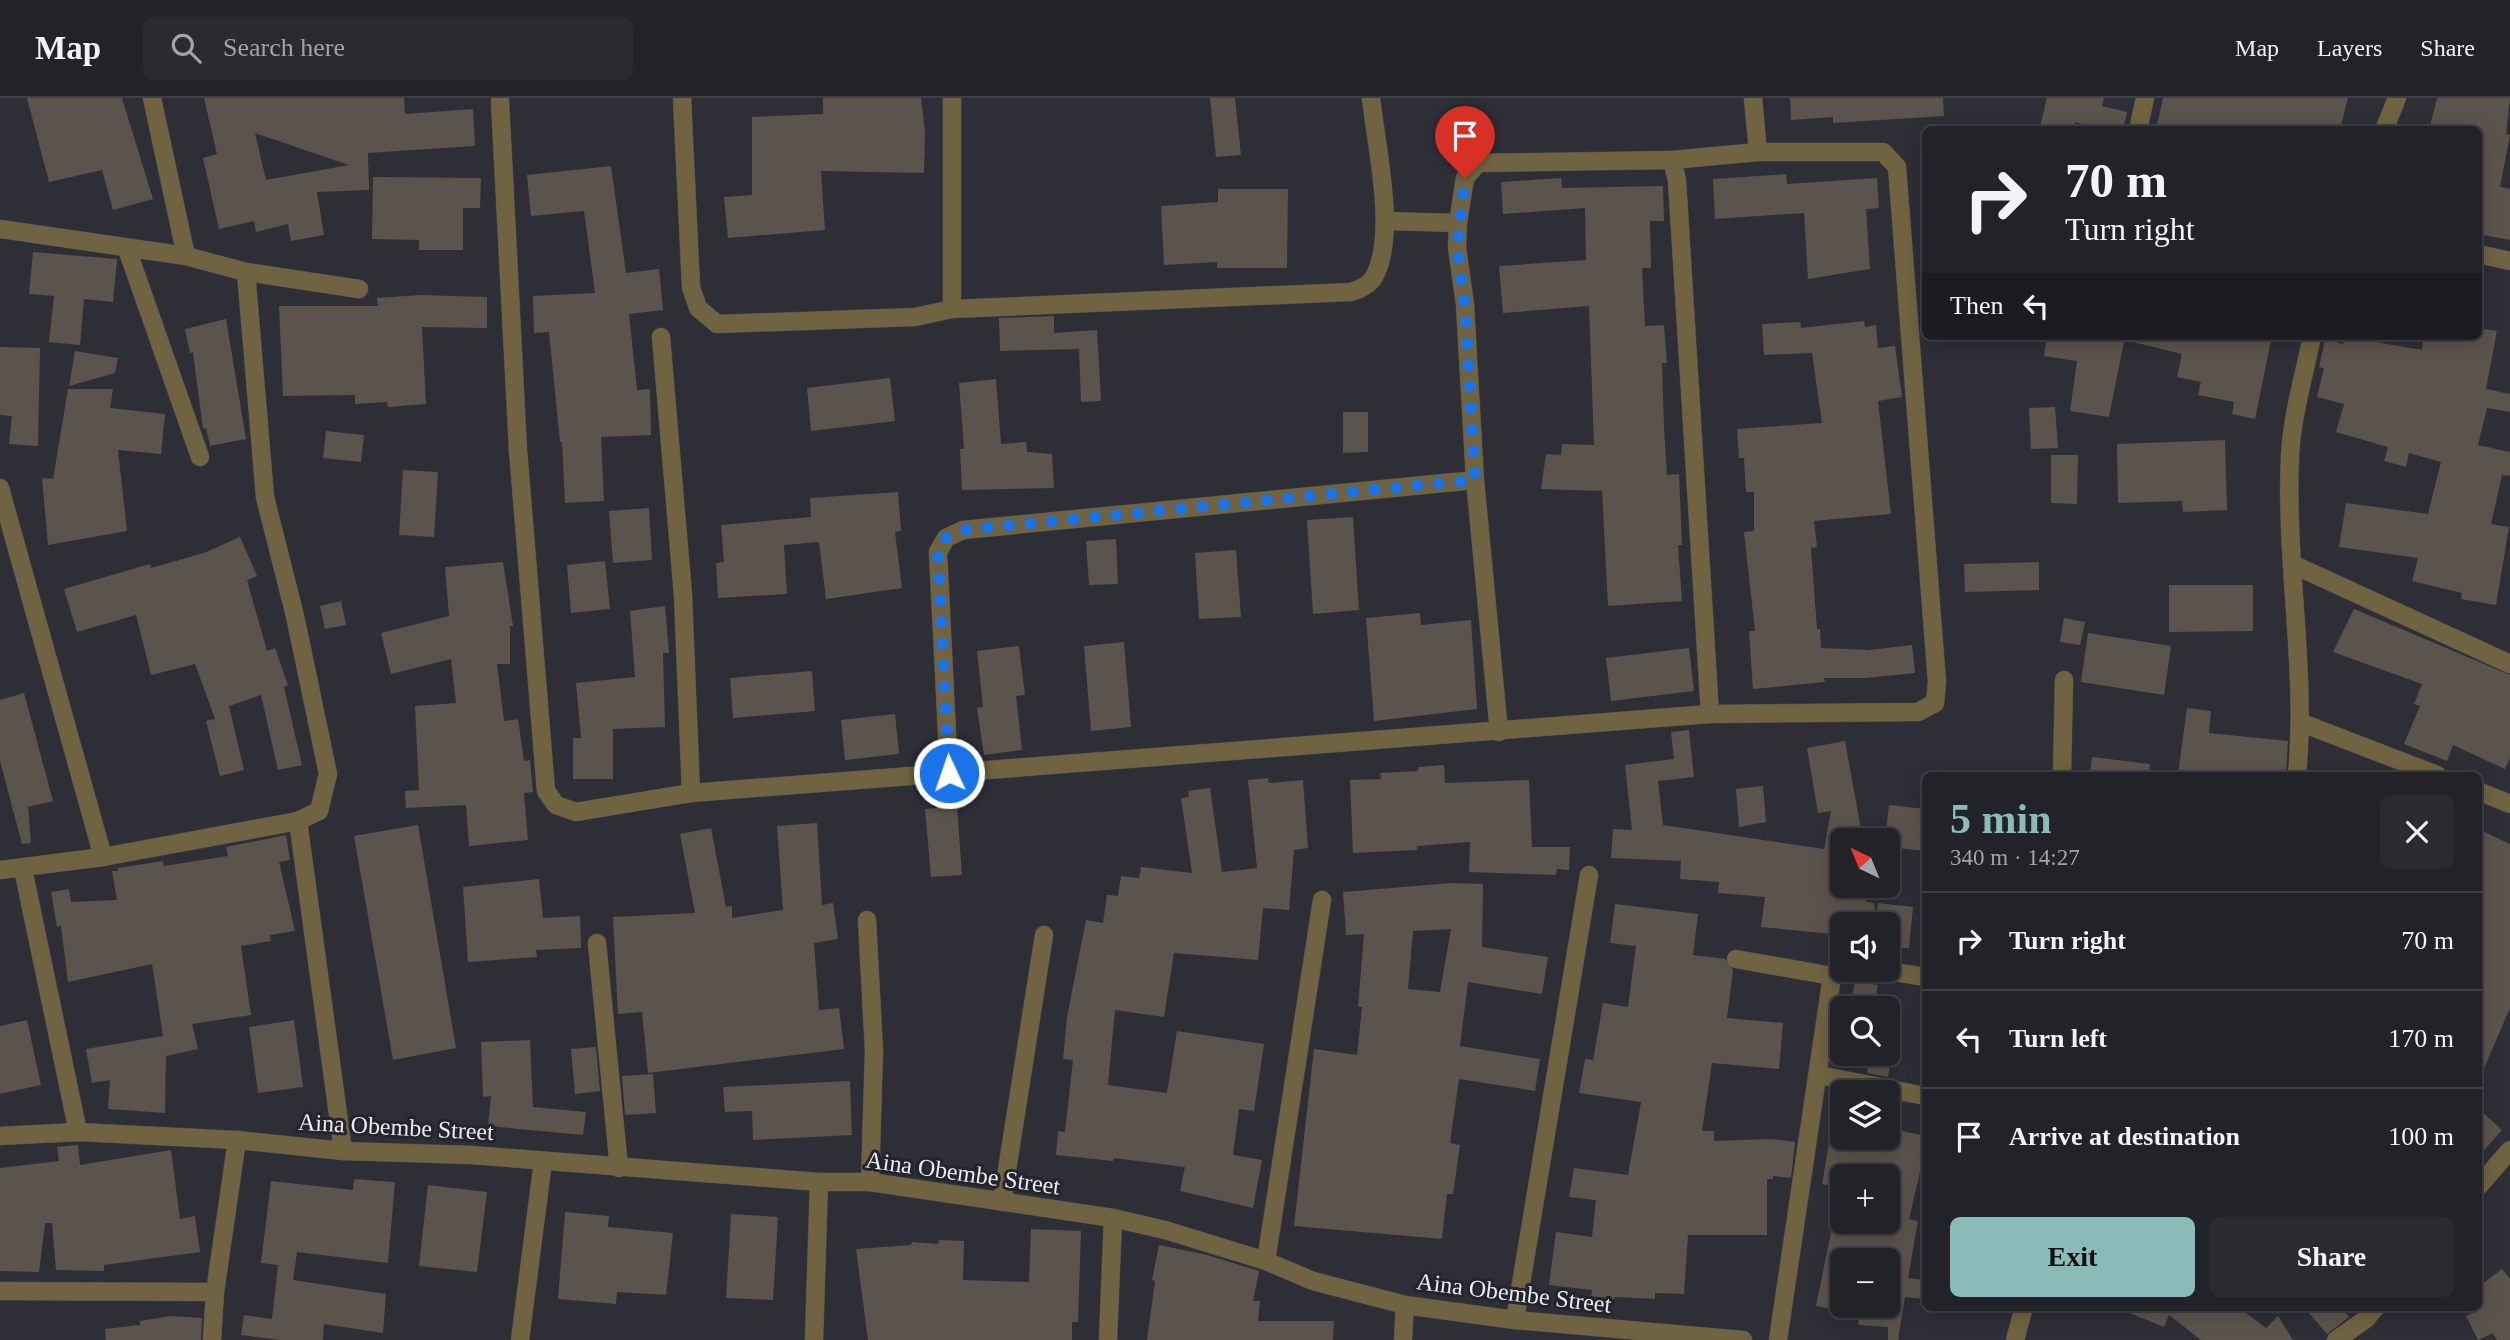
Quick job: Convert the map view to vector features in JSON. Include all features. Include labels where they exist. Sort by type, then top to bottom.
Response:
[{"type":"street","points":[[152,98],[186,256]]},
{"type":"street","points":[[682,98],[691,287],[698,309],[717,324],[915,317],[952,309],[1351,292],[1363,289],[1376,274],[1386,221],[1371,98]]},
{"type":"street","points":[[952,98],[952,309]]},
{"type":"street","points":[[1753,98],[1758,152]]},
{"type":"street","points":[[2139,126],[2145,98]]},
{"type":"street","points":[[2386,126],[2396,98]]},
{"type":"street","points":[[500,101],[518,450],[546,791],[556,805],[576,812],[691,793],[1499,732],[1710,714],[1918,712],[1935,703],[1937,682],[1897,167],[1883,152],[1758,152],[1672,160],[1478,163],[1465,178],[1457,247],[1465,305],[1475,480],[1499,732]]},
{"type":"street","points":[[1672,160],[1677,180],[1710,714]]},
{"type":"street","points":[[1386,221],[1458,223]]},
{"type":"street","points":[[0,229],[186,256],[246,272],[359,289]]},
{"type":"street","points":[[127,248],[200,457]]},
{"type":"street","points":[[2482,255],[2510,261]]},
{"type":"street","points":[[0,870],[103,857],[298,821],[319,811],[328,774],[295,616],[265,497],[246,272]]},
{"type":"street","points":[[661,337],[683,595],[691,793]]},
{"type":"street","points":[[2297,772],[2302,723],[2292,564],[2291,454],[2311,340]]},
{"type":"street","points":[[949,773],[938,552],[946,538],[963,530],[1475,480]]},
{"type":"street","points":[[0,488],[103,857]]},
{"type":"street","points":[[2292,564],[2510,664]]},
{"type":"street","points":[[2062,772],[2064,680]]},
{"type":"street","points":[[2302,723],[2429,772]]},
{"type":"street","points":[[2482,793],[2510,804]]},
{"type":"street","points":[[298,821],[343,1151]]},
{"type":"street","points":[[23,869],[78,1132]]},
{"type":"street","points":[[1515,1320],[1589,875]]},
{"type":"street","points":[[1266,1261],[1322,900]]},
{"type":"street","points":[[867,920],[874,1051],[870,1182]]},
{"type":"street","points":[[1002,1202],[1044,935]]},
{"type":"street","points":[[597,943],[619,1168]]},
{"type":"street","points":[[1736,959],[1830,971]]},
{"type":"street","points":[[1900,973],[1922,976]]},
{"type":"street","points":[[1778,1340],[1835,982]]},
{"type":"street","points":[[1819,1075],[1922,1095]]},
{"type":"street","name":"Aina Obembe Street","points":[[0,1136],[78,1132],[237,1140],[343,1151],[543,1161],[820,1182],[870,1182],[1113,1219],[1165,1230],[1266,1261],[1313,1281],[1405,1305],[1515,1320],[1700,1339],[1743,1340]]},
{"type":"street","points":[[212,1340],[215,1292],[237,1140]]},
{"type":"street","points":[[2482,1182],[2510,1150]]},
{"type":"street","points":[[520,1340],[543,1161]]},
{"type":"street","points":[[814,1340],[820,1182]]},
{"type":"street","points":[[1108,1340],[1113,1219]]},
{"type":"street","points":[[0,1291],[215,1292]]},
{"type":"street","points":[[1403,1340],[1405,1305]]},
{"type":"street","points":[[2015,1340],[2023,1311]]},
{"type":"street","points":[[2336,1340],[2366,1319],[2373,1311]]},
{"type":"building","points":[[27,98],[122,98],[153,199],[113,210],[102,170],[49,182]]},
{"type":"building","points":[[204,98],[404,98],[405,114],[473,109],[475,146],[368,153],[369,190],[317,192],[324,235],[291,241],[288,224],[256,232],[254,221],[219,229],[203,158],[217,154]],"holes":[[[255,133],[349,165],[266,180]]]},
{"type":"building","points":[[823,98],[921,98],[925,132],[924,173],[821,171],[825,230],[728,238],[724,197],[752,195],[752,117],[823,114]]},
{"type":"building","points":[[1210,98],[1235,98],[1241,155],[1216,157]]},
{"type":"building","points":[[1790,98],[1943,98],[1944,116],[1833,123],[1833,117],[1791,120]]},
{"type":"building","points":[[2047,98],[2104,98],[2102,106],[2127,112],[2124,126],[2090,126],[2075,122],[2074,126],[2040,126]]},
{"type":"building","points":[[2163,98],[2348,98],[2341,126],[2157,126]]},
{"type":"building","points":[[2437,98],[2510,98],[2506,134],[2510,135],[2500,187],[2510,189],[2510,240],[2482,235],[2482,126],[2430,126]]},
{"type":"building","points":[[611,166],[626,273],[659,269],[663,310],[629,314],[637,390],[650,389],[651,435],[601,437],[604,501],[565,503],[562,442],[549,332],[534,333],[533,296],[595,293],[584,211],[531,216],[527,175]]},
{"type":"building","points":[[1786,174],[1787,184],[1877,178],[1879,208],[1866,209],[1870,269],[1808,279],[1804,213],[1715,219],[1713,179]]},
{"type":"building","points":[[373,177],[481,178],[480,208],[463,208],[463,250],[419,250],[419,240],[372,239]]},
{"type":"building","points":[[1561,178],[1562,188],[1663,186],[1664,221],[1650,221],[1651,268],[1642,268],[1645,326],[1664,325],[1667,363],[1662,363],[1667,475],[1679,474],[1682,545],[1678,545],[1682,601],[1608,606],[1602,491],[1541,489],[1546,454],[1561,455],[1562,444],[1594,445],[1589,306],[1503,313],[1499,266],[1586,260],[1585,208],[1503,214],[1501,182]]},
{"type":"building","points":[[1218,189],[1288,189],[1287,268],[1217,268],[1217,262],[1164,265],[1161,206],[1218,202]]},
{"type":"building","points":[[33,252],[117,259],[113,302],[84,299],[80,345],[49,342],[54,296],[29,294]]},
{"type":"building","points":[[420,295],[487,297],[487,328],[422,327],[426,404],[388,407],[387,402],[355,404],[355,395],[283,396],[279,306],[378,306],[377,298]]},
{"type":"building","points":[[1054,316],[1054,333],[1097,330],[1101,401],[1081,402],[1079,349],[1000,351],[999,318]]},
{"type":"building","points":[[226,319],[246,439],[210,446],[206,428],[203,429],[193,352],[190,353],[185,329]]},
{"type":"building","points":[[1864,321],[1865,327],[1876,325],[1878,348],[1895,346],[1902,397],[1878,401],[1891,514],[1814,521],[1817,547],[1811,548],[1817,629],[1820,629],[1821,648],[1869,650],[1912,645],[1915,673],[1866,678],[1824,678],[1825,682],[1753,689],[1749,631],[1755,631],[1744,532],[1754,531],[1754,492],[1746,492],[1744,458],[1739,458],[1737,429],[1822,423],[1812,353],[1764,355],[1762,324],[1800,322],[1801,328]]},
{"type":"building","points":[[2482,329],[2497,331],[2486,389],[2510,394],[2510,412],[2487,408],[2478,445],[2510,452],[2510,476],[2502,475],[2491,524],[2509,527],[2496,605],[2461,599],[2462,593],[2412,581],[2418,558],[2339,547],[2346,503],[2428,514],[2441,462],[2409,453],[2406,467],[2384,461],[2388,447],[2336,432],[2344,404],[2317,397],[2324,368],[2319,367],[2325,340],[2343,344],[2344,340],[2377,340],[2376,342],[2422,350],[2423,340],[2482,340]]},
{"type":"building","points":[[2046,340],[2124,340],[2109,417],[2070,411],[2077,361],[2044,356]]},
{"type":"building","points":[[2271,340],[2255,419],[2232,414],[2234,402],[2198,395],[2201,382],[2177,377],[2182,354],[2133,342]]},
{"type":"building","points":[[0,347],[40,348],[38,446],[9,444],[12,416],[0,415]]},
{"type":"building","points":[[75,351],[118,358],[115,373],[69,386]]},
{"type":"building","points":[[890,378],[895,421],[811,431],[807,388]]},
{"type":"building","points":[[996,379],[1001,444],[1026,442],[1027,452],[1052,454],[1054,488],[962,490],[960,449],[964,449],[959,383]]},
{"type":"building","points":[[68,389],[113,389],[110,408],[165,414],[161,454],[118,450],[127,531],[48,545],[42,478],[53,479]]},
{"type":"building","points":[[2055,407],[2058,448],[2031,449],[2029,408]]},
{"type":"building","points":[[1343,412],[1368,412],[1368,452],[1343,453]]},
{"type":"building","points":[[326,431],[364,435],[361,462],[323,458]]},
{"type":"building","points":[[2225,440],[2227,510],[2183,512],[2182,501],[2118,503],[2117,444]]},
{"type":"building","points":[[2051,455],[2078,455],[2077,504],[2051,503]]},
{"type":"building","points":[[403,470],[438,472],[434,537],[399,535]]},
{"type":"building","points":[[898,492],[901,531],[895,532],[902,588],[826,599],[819,542],[784,545],[787,594],[718,598],[716,563],[724,562],[721,525],[811,517],[810,498]]},
{"type":"building","points":[[649,508],[652,560],[613,563],[609,511]]},
{"type":"building","points":[[1353,517],[1359,610],[1313,614],[1307,520]]},
{"type":"building","points":[[240,537],[257,576],[247,580],[267,651],[275,648],[288,685],[284,687],[302,765],[278,770],[261,695],[229,706],[244,770],[220,776],[206,721],[215,719],[195,664],[151,675],[136,615],[77,632],[64,589],[150,564],[151,568],[204,553]]},
{"type":"building","points":[[1116,539],[1118,584],[1089,585],[1086,541]]},
{"type":"building","points":[[1236,550],[1241,617],[1199,619],[1195,553]]},
{"type":"building","points":[[605,561],[610,609],[571,613],[567,565]]},
{"type":"building","points":[[503,562],[513,626],[510,626],[510,664],[497,664],[504,721],[518,719],[524,761],[530,760],[533,792],[524,793],[528,840],[469,846],[466,805],[406,808],[405,791],[419,790],[415,706],[456,703],[451,659],[391,674],[381,633],[449,616],[445,567]]},
{"type":"building","points":[[2039,562],[2039,590],[1965,592],[1964,564]]},
{"type":"building","points":[[2169,585],[2253,585],[2253,631],[2169,632]]},
{"type":"building","points":[[341,601],[346,625],[325,629],[320,606]]},
{"type":"building","points":[[665,606],[669,653],[663,653],[665,727],[613,729],[613,779],[573,779],[573,738],[581,738],[576,683],[635,677],[630,611]]},
{"type":"building","points":[[2354,609],[2510,675],[2510,758],[2505,769],[2453,745],[2447,761],[2404,744],[2420,706],[2414,704],[2422,684],[2333,652]]},
{"type":"building","points":[[1420,613],[1421,625],[1471,620],[1477,709],[1374,721],[1366,618]]},
{"type":"building","points":[[2064,618],[2085,622],[2080,645],[2060,642]]},
{"type":"building","points":[[2088,633],[2171,646],[2164,695],[2081,682]]},
{"type":"building","points":[[1124,642],[1131,727],[1091,731],[1084,646]]},
{"type":"building","points":[[1019,646],[1025,695],[1016,696],[1022,750],[984,755],[977,708],[983,707],[977,651]]},
{"type":"building","points":[[1689,648],[1694,691],[1611,701],[1606,658]]},
{"type":"building","points":[[812,671],[815,711],[733,718],[730,678]]},
{"type":"building","points":[[24,693],[53,801],[28,807],[31,843],[22,844],[0,761],[0,700]]},
{"type":"building","points":[[2187,708],[2211,711],[2209,733],[2288,741],[2286,772],[2178,772]]},
{"type":"building","points":[[895,714],[899,754],[845,760],[841,720]]},
{"type":"building","points":[[1689,730],[1694,777],[1658,781],[1663,825],[1824,849],[1831,811],[1818,813],[1807,748],[1845,741],[1861,828],[1830,828],[1830,898],[1866,898],[1866,902],[1874,903],[1875,912],[1830,912],[1830,934],[1761,927],[1765,897],[1718,893],[1719,882],[1680,879],[1681,861],[1611,858],[1613,829],[1632,830],[1625,765],[1674,759],[1671,732]]},
{"type":"building","points":[[2092,757],[2150,764],[2149,772],[2090,772]]},
{"type":"building","points":[[1444,765],[1445,783],[1529,780],[1532,847],[1570,847],[1569,870],[1557,869],[1556,875],[1469,872],[1470,842],[1417,846],[1417,850],[1353,853],[1350,780],[1381,779],[1380,773],[1418,771],[1418,767]]},
{"type":"building","points":[[1268,778],[1269,783],[1303,780],[1308,848],[1294,850],[1289,910],[1263,908],[1258,960],[1174,953],[1164,1017],[1115,1010],[1108,1085],[1167,1093],[1177,1031],[1264,1044],[1254,1111],[1239,1109],[1233,1155],[1262,1160],[1253,1208],[1180,1191],[1185,1167],[1114,1158],[1113,1161],[1056,1155],[1058,1131],[1065,1132],[1073,1060],[1063,1059],[1067,1017],[1086,920],[1103,923],[1107,895],[1118,896],[1121,876],[1139,878],[1141,867],[1192,873],[1181,798],[1189,797],[1188,791],[1210,788],[1222,872],[1257,868],[1248,780]]},
{"type":"building","points":[[1763,786],[1766,822],[1739,827],[1736,789]]},
{"type":"building","points":[[1889,805],[1922,809],[1922,851],[1900,848],[1900,828],[1886,828]]},
{"type":"building","points":[[957,806],[962,875],[931,877],[925,809]]},
{"type":"building","points":[[817,823],[822,905],[833,903],[838,939],[814,943],[819,1010],[839,1008],[844,1049],[648,1073],[642,1012],[618,1014],[613,917],[695,913],[680,834],[711,828],[726,907],[732,906],[732,918],[783,910],[777,826]]},
{"type":"building","points":[[418,825],[456,1048],[393,1060],[354,836]]},
{"type":"building","points":[[2482,831],[2510,844],[2510,1008],[2482,1073]]},
{"type":"building","points":[[286,835],[290,860],[279,862],[295,931],[270,935],[271,941],[241,946],[251,1015],[192,1024],[198,1049],[166,1056],[165,1113],[108,1109],[110,1080],[92,1083],[86,1049],[163,1036],[152,964],[68,982],[61,926],[57,927],[51,892],[69,889],[71,902],[117,900],[112,871],[118,871],[118,868],[163,861],[164,866],[228,856],[226,847]]},
{"type":"building","points":[[539,879],[543,918],[580,916],[581,948],[536,950],[537,957],[468,962],[463,887]]},
{"type":"building","points":[[1451,883],[1483,884],[1482,947],[1548,957],[1542,994],[1468,982],[1460,1046],[1540,1059],[1535,1091],[1459,1079],[1450,1143],[1460,1145],[1453,1194],[1447,1194],[1442,1239],[1294,1226],[1314,1049],[1357,1055],[1362,1007],[1358,1007],[1364,934],[1346,935],[1343,892]],"holes":[[[1451,929],[1440,992],[1408,989],[1413,931]]]},
{"type":"building","points":[[1878,903],[1913,907],[1909,948],[1900,948],[1900,912],[1877,912]]},
{"type":"building","points":[[1615,904],[1698,914],[1693,955],[1725,959],[1733,970],[1727,1018],[1783,1023],[1779,1069],[1712,1063],[1702,1131],[1714,1131],[1714,1141],[1772,1139],[1795,1142],[1791,1178],[1773,1176],[1773,1179],[1767,1179],[1767,1235],[1688,1235],[1684,1294],[1655,1293],[1655,1299],[1591,1296],[1592,1290],[1549,1285],[1556,1232],[1592,1237],[1596,1200],[1569,1197],[1574,1168],[1628,1175],[1641,1102],[1579,1093],[1585,1059],[1593,1060],[1603,1003],[1628,1007],[1636,946],[1610,943]]},
{"type":"building","points":[[1855,982],[1878,985],[1876,996],[1852,996]]},
{"type":"building","points":[[27,1020],[41,1085],[0,1094],[0,1026]]},
{"type":"building","points":[[294,1020],[303,1087],[258,1093],[249,1027]]},
{"type":"building","points":[[530,1040],[533,1107],[586,1112],[583,1135],[488,1126],[491,1096],[483,1097],[481,1042]]},
{"type":"building","points":[[596,1047],[600,1091],[575,1094],[571,1049]]},
{"type":"building","points":[[1868,1066],[1890,1066],[1888,1077],[1867,1073]]},
{"type":"building","points":[[653,1074],[656,1113],[625,1115],[622,1076]]},
{"type":"building","points":[[850,1081],[852,1135],[753,1140],[752,1111],[725,1112],[723,1087]]},
{"type":"building","points":[[2482,1112],[2502,1130],[2482,1152]]},
{"type":"building","points":[[1900,1131],[1922,1135],[1922,1168],[1909,1219],[1918,1221],[1908,1278],[1922,1280],[1922,1299],[1905,1297],[1898,1340],[1888,1340],[1888,1327],[1858,1325],[1859,1318],[1900,1318],[1900,1248],[1830,1248],[1830,1309],[1816,1306],[1831,1234],[1900,1234],[1900,1164],[1830,1164],[1830,1186],[1822,1184],[1830,1138],[1830,1150],[1900,1150]]},
{"type":"building","points":[[78,1145],[80,1165],[171,1150],[180,1219],[195,1216],[200,1252],[104,1265],[104,1271],[56,1270],[52,1223],[45,1223],[39,1272],[0,1271],[0,1168],[59,1161],[57,1147]]},
{"type":"building","points":[[354,1179],[395,1182],[388,1263],[297,1252],[293,1280],[386,1294],[383,1333],[324,1324],[323,1340],[280,1340],[241,1335],[244,1315],[272,1319],[278,1265],[261,1263],[271,1181],[353,1190]]},
{"type":"building","points":[[428,1185],[487,1192],[477,1272],[419,1266]]},
{"type":"building","points":[[565,1212],[609,1216],[608,1227],[673,1233],[666,1295],[617,1292],[616,1304],[558,1299]]},
{"type":"building","points":[[731,1214],[778,1217],[773,1300],[726,1298]]},
{"type":"building","points":[[1031,1229],[1081,1231],[1078,1322],[1072,1322],[1072,1340],[868,1340],[856,1249],[911,1245],[912,1242],[938,1244],[939,1240],[964,1241],[963,1280],[1029,1282]]},
{"type":"building","points":[[1159,1245],[1207,1255],[1259,1271],[1253,1301],[1260,1301],[1258,1321],[1334,1321],[1333,1340],[1147,1340],[1155,1281],[1152,1280]]},
{"type":"building","points":[[2502,1269],[2510,1279],[2510,1340],[2497,1340],[2493,1333],[2478,1340],[2466,1316],[2482,1311],[2482,1284]]},
{"type":"building","points":[[2125,1311],[2243,1311],[2266,1328],[2278,1316],[2293,1340],[2201,1340],[2169,1315],[2164,1327]]},
{"type":"building","points":[[2307,1311],[2344,1311],[2349,1317],[2327,1334]]},
{"type":"building","points":[[171,1316],[202,1318],[201,1340],[106,1340],[105,1329],[140,1325],[140,1321]]},
{"type":"route","points":[[949,773],[938,552],[946,538],[963,530],[1475,480],[1465,305],[1457,247],[1465,178]]}]
